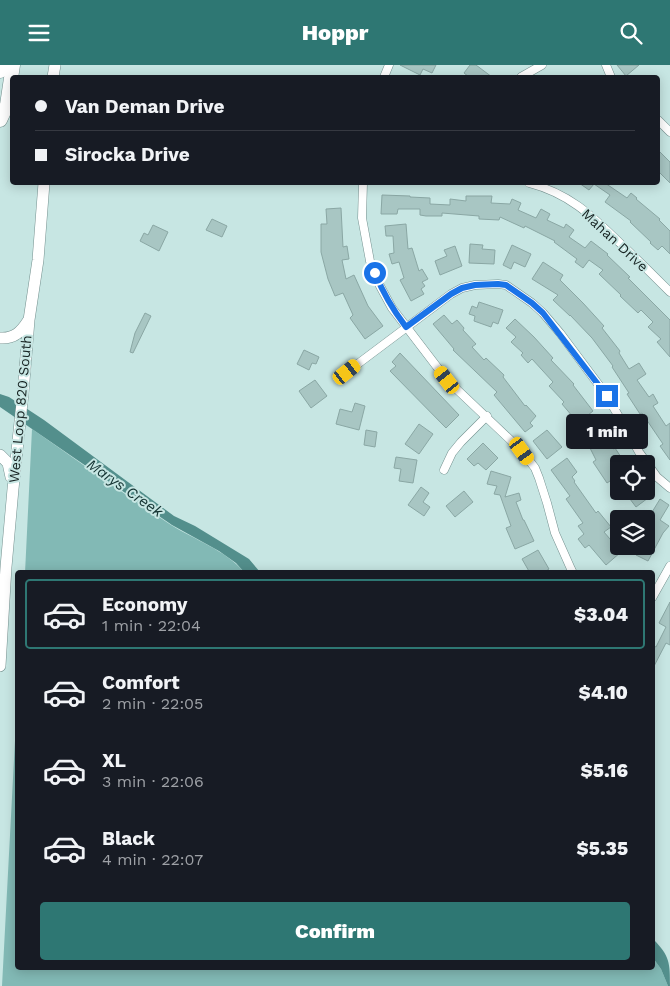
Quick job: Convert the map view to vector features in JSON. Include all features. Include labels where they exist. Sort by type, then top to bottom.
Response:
[{"type":"highway","points":[[0,71],[1,65]]},
{"type":"highway","points":[[0,120],[7,105],[10,85]]},
{"type":"main road","name":"West Loop 820 South","points":[[0,666],[6,567],[28,320],[38,260],[44,185]]},
{"type":"main road","points":[[0,339],[7,339],[22,331],[28,320]]},
{"type":"main road","points":[[0,455],[8,463],[13,489]]},
{"type":"street","points":[[524,75],[542,65]]},
{"type":"street","points":[[660,121],[670,132]]},
{"type":"street","points":[[363,185],[362,218],[370,261],[392,309],[447,380],[522,451],[535,469],[555,533],[572,570]]},
{"type":"street","name":"Mahan Drive","points":[[535,185],[556,192],[584,209],[670,292]]},
{"type":"street","points":[[347,372],[451,294],[462,288],[475,285],[506,285],[532,303],[560,333],[607,396],[639,452],[657,477],[670,488]]},
{"type":"street","points":[[444,470],[456,447],[487,416]]},
{"type":"street","points":[[655,593],[670,566]]},
{"type":"shaded area","points":[[32,429],[171,525],[228,557],[242,570],[25,570]]},
{"type":"shaded area","points":[[15,741],[15,970],[655,970],[655,961],[661,969],[668,986],[2,986]]},
{"type":"water","name":"Marys Creek","points":[[0,394],[9,397],[44,420],[174,516],[195,526],[249,559],[258,570],[242,570],[219,551],[172,525],[0,407]]},
{"type":"water","points":[[655,941],[663,950],[668,960],[670,986],[668,986],[661,969],[655,961]]},
{"type":"building","points":[[400,65],[436,65],[432,73],[423,69],[420,75]]},
{"type":"building","points":[[470,65],[476,65],[489,75],[466,75],[464,73]]},
{"type":"building","points":[[617,65],[639,65],[627,75]]},
{"type":"building","points":[[660,152],[670,162],[670,183],[660,173]]},
{"type":"building","points":[[582,185],[593,185],[589,190]]},
{"type":"building","points":[[595,185],[608,185],[627,198],[631,193],[660,219],[670,231],[670,254],[662,246],[658,250],[631,221],[605,202],[610,195]]},
{"type":"building","points":[[382,195],[430,198],[430,204],[450,205],[450,199],[466,201],[466,196],[492,196],[491,203],[510,204],[512,199],[521,203],[518,210],[536,218],[541,209],[550,214],[547,220],[564,228],[566,224],[574,230],[569,237],[585,248],[591,241],[608,254],[630,277],[628,278],[670,320],[670,357],[657,342],[661,339],[648,327],[653,322],[641,310],[638,313],[620,296],[599,274],[603,270],[589,260],[583,268],[575,262],[577,259],[555,241],[525,226],[524,228],[500,217],[499,220],[479,219],[479,216],[442,213],[442,216],[426,216],[420,215],[420,209],[398,209],[397,214],[381,214]]},
{"type":"building","points":[[341,208],[343,247],[347,246],[349,259],[342,260],[346,279],[354,275],[368,306],[383,326],[365,339],[350,318],[353,315],[343,293],[335,296],[328,279],[321,252],[321,224],[327,224],[326,209]]},
{"type":"building","points":[[212,219],[227,226],[222,237],[206,230]]},
{"type":"building","points":[[406,224],[408,249],[412,248],[419,271],[422,269],[428,279],[422,282],[425,286],[421,289],[424,294],[411,301],[400,280],[404,278],[399,262],[392,264],[389,254],[394,253],[393,236],[386,236],[385,226]]},
{"type":"building","points":[[153,225],[168,232],[159,251],[140,241],[144,233],[148,235]]},
{"type":"building","points":[[470,244],[483,245],[482,249],[495,250],[494,264],[469,263]]},
{"type":"building","points":[[512,245],[531,254],[525,267],[514,262],[511,269],[503,265]]},
{"type":"building","points":[[455,246],[462,266],[440,275],[435,261],[447,256],[444,250]]},
{"type":"building","points":[[543,262],[563,275],[560,280],[604,326],[602,328],[620,351],[619,353],[629,369],[639,363],[646,374],[637,380],[649,397],[653,394],[658,403],[653,406],[666,426],[670,423],[670,460],[660,446],[663,444],[642,413],[640,414],[627,394],[629,393],[613,366],[592,338],[553,300],[558,295],[532,279]]},
{"type":"building","points":[[479,302],[503,310],[498,324],[493,322],[491,327],[474,321],[475,316],[469,314],[472,306],[477,308]]},
{"type":"building","points":[[145,313],[151,316],[133,353],[130,352],[135,333]]},
{"type":"building","points":[[444,315],[452,324],[457,320],[464,328],[463,330],[476,344],[472,347],[484,360],[486,358],[504,375],[503,377],[525,406],[536,416],[530,423],[533,426],[525,432],[494,395],[497,392],[453,350],[433,324]]},
{"type":"building","points":[[515,319],[553,358],[551,360],[574,384],[593,411],[578,423],[562,404],[564,402],[549,386],[553,382],[532,359],[528,363],[521,355],[523,353],[511,342],[516,337],[506,328]]},
{"type":"building","points":[[304,350],[319,357],[316,364],[312,363],[309,370],[297,364]]},
{"type":"building","points":[[400,353],[459,415],[446,428],[390,371],[396,366],[392,362]]},
{"type":"building","points":[[315,380],[327,396],[311,408],[299,391]]},
{"type":"building","points":[[355,403],[365,406],[359,430],[336,424],[340,409],[352,412]]},
{"type":"building","points":[[599,421],[613,449],[615,448],[620,455],[610,455],[610,481],[607,483],[593,462],[596,460],[584,436],[588,434],[585,428]]},
{"type":"building","points":[[419,424],[433,434],[419,454],[405,444]]},
{"type":"building","points":[[366,430],[377,432],[375,447],[364,445]]},
{"type":"building","points":[[547,430],[562,447],[547,459],[533,441]]},
{"type":"building","points":[[483,443],[498,458],[486,470],[478,463],[474,466],[467,459]]},
{"type":"building","points":[[396,457],[417,460],[413,483],[399,481],[401,469],[394,468]]},
{"type":"building","points":[[567,458],[577,472],[572,477],[574,482],[596,513],[598,511],[610,526],[604,532],[610,539],[610,555],[618,555],[606,565],[589,545],[585,548],[578,539],[584,534],[578,526],[583,523],[566,499],[570,496],[551,470]]},
{"type":"building","points":[[491,471],[511,477],[505,497],[519,493],[521,500],[516,502],[534,541],[515,549],[506,528],[511,526],[500,495],[494,494],[497,486],[487,484]]},
{"type":"building","points":[[421,487],[429,493],[423,502],[430,507],[424,516],[408,505]]},
{"type":"building","points":[[464,491],[473,502],[455,517],[446,506]]},
{"type":"building","points":[[660,499],[669,505],[660,520],[669,526],[655,548],[655,510],[653,510]]},
{"type":"building","points":[[631,500],[645,500],[636,507]]},
{"type":"building","points":[[538,550],[549,569],[528,570],[522,559]]},
{"type":"building","points":[[636,555],[651,555],[648,561]]},
{"type":"building","points":[[670,602],[670,645],[666,643],[655,664],[655,646],[666,627],[659,623]]},
{"type":"route","points":[[375,273],[392,309],[406,327],[462,288],[475,285],[506,285],[543,313],[607,396]]}]
